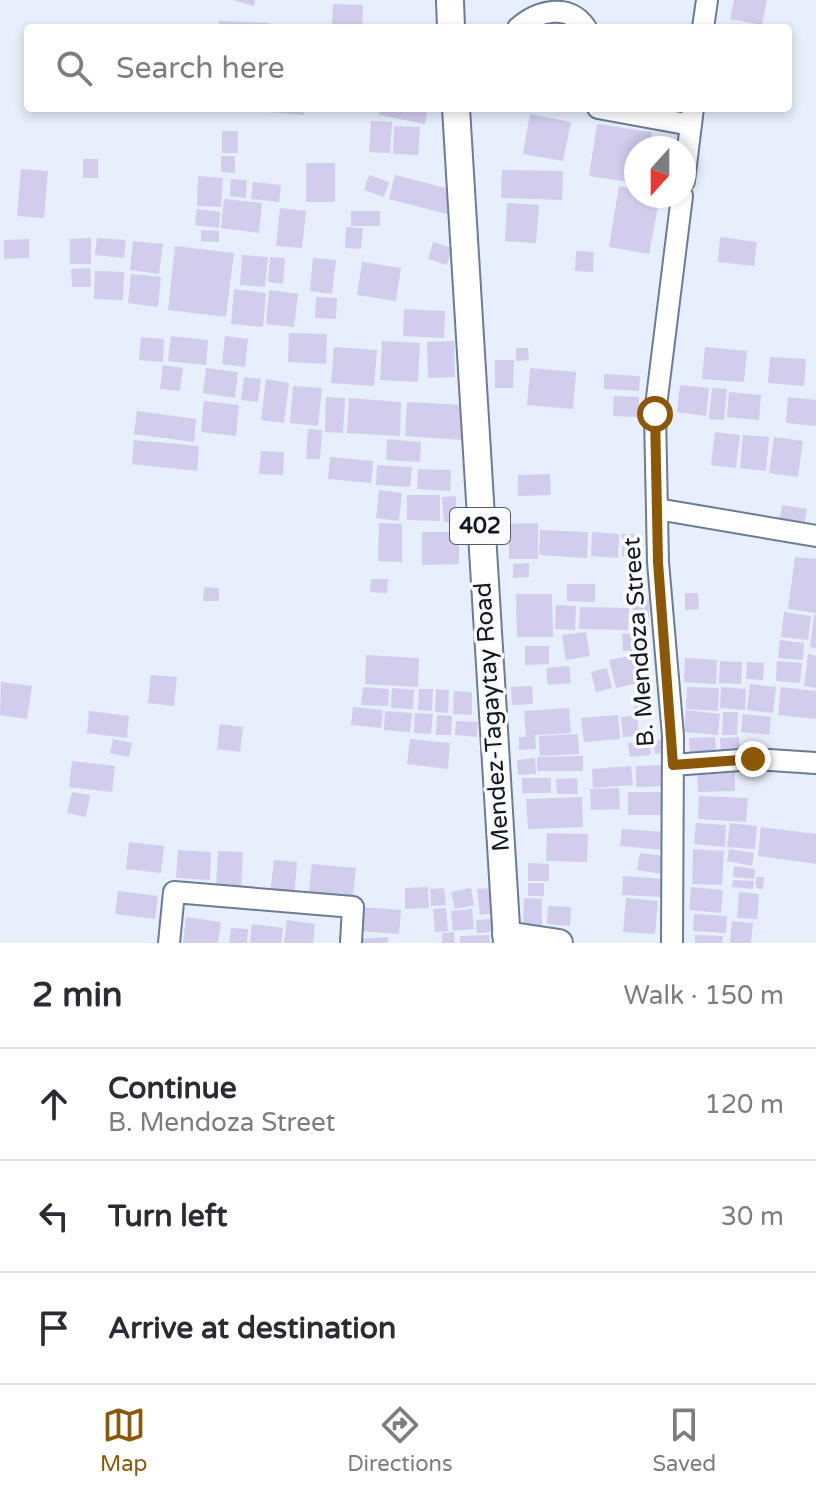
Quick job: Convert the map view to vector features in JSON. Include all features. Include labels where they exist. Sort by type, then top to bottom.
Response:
[{"type":"main road","points":[[450,0],[451,24]]},
{"type":"main road","name":"Mendez-Tagaytay Road","points":[[456,112],[507,939]]},
{"type":"main road","points":[[507,939],[559,943]]},
{"type":"street","points":[[704,24],[707,0]]},
{"type":"street","points":[[524,24],[541,12],[560,12],[578,18],[583,24]]},
{"type":"street","points":[[645,112],[692,116],[690,136]]},
{"type":"street","name":"B. Mendoza Street","points":[[672,943],[673,765],[657,509],[655,414],[681,208]]},
{"type":"street","points":[[657,509],[816,536]]},
{"type":"street","points":[[673,765],[753,759],[816,763]]},
{"type":"street","points":[[169,943],[174,892],[353,907],[351,943]]},
{"type":"building","points":[[233,0],[255,0],[254,6]]},
{"type":"building","points":[[734,0],[767,0],[762,24],[730,19]]},
{"type":"building","points":[[333,4],[363,5],[362,24],[332,24]]},
{"type":"building","points":[[219,21],[270,23],[270,24],[219,24]]},
{"type":"building","points":[[266,112],[304,112],[304,115]]},
{"type":"building","points":[[379,112],[427,112],[425,124],[379,115]]},
{"type":"building","points":[[530,114],[571,122],[563,161],[523,154]]},
{"type":"building","points":[[371,121],[392,122],[390,153],[369,152]]},
{"type":"building","points":[[597,124],[652,132],[651,136],[624,136],[624,181],[589,176]]},
{"type":"building","points":[[394,126],[420,127],[418,155],[393,154]]},
{"type":"building","points":[[222,131],[238,131],[238,153],[222,153]]},
{"type":"building","points":[[221,156],[235,156],[235,173],[221,172]]},
{"type":"building","points":[[83,159],[98,159],[98,178],[83,178]]},
{"type":"building","points":[[306,163],[335,163],[335,202],[306,202]]},
{"type":"building","points":[[21,169],[48,171],[44,218],[17,216]]},
{"type":"building","points":[[502,170],[563,171],[562,200],[501,198]]},
{"type":"building","points":[[369,175],[389,182],[384,197],[364,190]]},
{"type":"building","points":[[395,175],[454,190],[447,214],[389,199]]},
{"type":"building","points":[[198,176],[223,178],[221,207],[197,206]]},
{"type":"building","points":[[231,179],[247,180],[246,198],[230,196]]},
{"type":"building","points":[[253,182],[281,185],[279,202],[251,199]]},
{"type":"building","points":[[619,186],[624,187],[624,208],[658,208],[649,254],[609,247]]},
{"type":"building","points":[[224,199],[262,203],[259,233],[221,228]]},
{"type":"building","points":[[507,203],[539,205],[536,243],[505,241]]},
{"type":"building","points":[[280,208],[306,211],[302,248],[276,246]]},
{"type":"building","points":[[197,209],[220,212],[219,228],[195,225]]},
{"type":"building","points":[[351,211],[380,211],[380,226],[351,226]]},
{"type":"building","points":[[346,227],[363,228],[361,249],[345,248]]},
{"type":"building","points":[[201,230],[219,231],[219,242],[201,241]]},
{"type":"building","points":[[720,237],[757,242],[754,266],[718,262]]},
{"type":"building","points":[[91,238],[91,264],[70,264],[70,239]]},
{"type":"building","points":[[97,238],[126,240],[124,258],[95,255]]},
{"type":"building","points":[[29,239],[29,258],[4,259],[4,240]]},
{"type":"building","points":[[133,241],[163,244],[159,274],[130,270]]},
{"type":"building","points":[[433,242],[452,248],[447,265],[428,259]]},
{"type":"building","points":[[175,246],[234,253],[226,317],[168,310]]},
{"type":"building","points":[[576,251],[594,252],[593,272],[575,271]]},
{"type":"building","points":[[242,255],[268,257],[265,287],[240,285]]},
{"type":"building","points":[[270,257],[285,258],[283,284],[268,282]]},
{"type":"building","points":[[313,258],[336,260],[332,294],[310,291]]},
{"type":"building","points":[[362,262],[401,268],[396,301],[357,295]]},
{"type":"building","points":[[90,268],[91,287],[72,287],[71,269]]},
{"type":"building","points":[[95,271],[124,272],[123,300],[94,299]]},
{"type":"building","points":[[131,274],[161,277],[158,307],[128,303]]},
{"type":"building","points":[[234,289],[266,293],[263,327],[231,324]]},
{"type":"building","points":[[269,290],[298,294],[294,327],[266,324]]},
{"type":"building","points":[[316,297],[337,298],[336,319],[315,318]]},
{"type":"building","points":[[404,309],[445,311],[444,338],[403,336]]},
{"type":"building","points":[[289,333],[327,334],[326,364],[288,362]]},
{"type":"building","points":[[171,336],[208,340],[206,365],[168,361]]},
{"type":"building","points":[[225,336],[248,339],[245,367],[222,364]]},
{"type":"building","points":[[141,337],[164,339],[163,362],[139,360]]},
{"type":"building","points":[[382,341],[420,343],[418,382],[380,380]]},
{"type":"building","points":[[454,341],[455,377],[428,378],[427,342]]},
{"type":"building","points":[[334,347],[377,350],[374,386],[331,383]]},
{"type":"building","points":[[705,347],[747,351],[744,382],[702,379]]},
{"type":"building","points":[[516,348],[528,348],[529,360],[516,361]]},
{"type":"building","points":[[770,357],[806,359],[804,386],[768,383]]},
{"type":"building","points":[[495,360],[514,360],[513,388],[495,388]]},
{"type":"building","points":[[163,365],[183,368],[180,391],[160,389]]},
{"type":"building","points":[[206,368],[238,372],[235,398],[203,393]]},
{"type":"building","points":[[530,368],[576,372],[573,409],[527,405]]},
{"type":"building","points":[[604,374],[640,376],[639,391],[604,389]]},
{"type":"building","points":[[244,377],[261,379],[258,402],[241,400]]},
{"type":"building","points":[[266,379],[289,383],[284,423],[261,420]]},
{"type":"building","points":[[680,385],[709,388],[706,416],[677,412]]},
{"type":"building","points":[[293,386],[322,388],[318,426],[290,423]]},
{"type":"building","points":[[712,388],[727,389],[724,420],[709,419]]},
{"type":"building","points":[[729,392],[761,395],[759,420],[727,417]]},
{"type":"building","points":[[614,396],[639,397],[639,417],[613,416]]},
{"type":"building","points":[[326,397],[345,398],[343,433],[325,432]]},
{"type":"building","points":[[788,397],[816,400],[816,426],[786,423]]},
{"type":"building","points":[[349,398],[401,402],[400,436],[347,433]]},
{"type":"building","points":[[204,401],[239,405],[236,436],[201,432]]},
{"type":"building","points":[[407,402],[464,405],[462,440],[405,436]]},
{"type":"building","points":[[137,411],[196,419],[194,442],[134,434]]},
{"type":"building","points":[[308,429],[322,430],[320,459],[306,459]]},
{"type":"building","points":[[715,432],[740,435],[736,468],[711,465]]},
{"type":"building","points":[[743,435],[769,437],[766,471],[740,468]]},
{"type":"building","points":[[774,437],[803,441],[798,477],[769,473]]},
{"type":"building","points":[[387,439],[421,442],[420,462],[386,460]]},
{"type":"building","points":[[134,440],[199,446],[197,471],[132,464]]},
{"type":"building","points":[[261,451],[284,452],[283,475],[259,474]]},
{"type":"building","points":[[330,457],[373,461],[371,483],[328,479]]},
{"type":"building","points":[[377,465],[412,467],[410,487],[376,485]]},
{"type":"building","points":[[418,469],[451,470],[450,491],[417,489]]},
{"type":"building","points":[[550,474],[551,495],[518,496],[518,475]]},
{"type":"building","points":[[379,490],[402,493],[399,521],[376,518]]},
{"type":"building","points":[[407,495],[440,495],[440,521],[407,520]]},
{"type":"building","points":[[456,496],[457,522],[444,522],[442,497]]},
{"type":"building","points":[[782,505],[807,509],[803,532],[778,527]]},
{"type":"building","points":[[379,523],[402,524],[402,562],[378,561]]},
{"type":"building","points":[[538,523],[538,559],[509,559],[509,524]]},
{"type":"building","points":[[540,530],[588,532],[587,558],[539,555]]},
{"type":"building","points":[[422,532],[459,532],[459,564],[422,565]]},
{"type":"building","points":[[592,532],[619,534],[618,558],[591,556]]},
{"type":"building","points":[[622,534],[641,534],[640,557],[622,556]]},
{"type":"building","points":[[795,557],[816,559],[816,613],[788,609]]},
{"type":"building","points":[[529,563],[529,577],[513,578],[513,564]]},
{"type":"building","points":[[371,579],[388,579],[387,593],[370,592]]},
{"type":"building","points":[[567,584],[595,584],[595,602],[567,601]]},
{"type":"building","points":[[204,587],[219,588],[219,601],[203,601]]},
{"type":"building","points":[[685,593],[698,593],[699,609],[685,610]]},
{"type":"building","points":[[516,594],[552,594],[553,637],[517,637]]},
{"type":"building","points":[[633,598],[649,599],[649,631],[633,631]]},
{"type":"building","points":[[556,605],[576,606],[575,630],[555,629]]},
{"type":"building","points":[[580,607],[629,608],[628,630],[579,629]]},
{"type":"building","points":[[784,612],[811,616],[808,640],[781,637]]},
{"type":"building","points":[[816,615],[816,648],[810,647]]},
{"type":"building","points":[[586,632],[590,656],[566,660],[562,635]]},
{"type":"building","points":[[644,633],[645,651],[623,651],[622,634]]},
{"type":"building","points":[[780,640],[804,643],[803,660],[778,658]]},
{"type":"building","points":[[525,646],[549,646],[549,664],[525,665]]},
{"type":"building","points":[[640,654],[646,681],[616,688],[609,660]]},
{"type":"building","points":[[808,654],[816,656],[816,688],[804,686]]},
{"type":"building","points":[[366,655],[419,658],[418,687],[365,684]]},
{"type":"building","points":[[685,658],[717,660],[716,684],[684,682]]},
{"type":"building","points":[[720,661],[742,662],[741,684],[719,683]]},
{"type":"building","points":[[777,661],[802,663],[800,683],[776,681]]},
{"type":"building","points":[[747,662],[764,663],[763,680],[746,679]]},
{"type":"building","points":[[569,666],[571,683],[548,685],[546,668]]},
{"type":"building","points":[[607,668],[612,688],[596,692],[591,672]]},
{"type":"building","points":[[151,675],[177,677],[174,706],[148,703]]},
{"type":"building","points":[[1,682],[32,686],[27,719],[0,715]]},
{"type":"building","points":[[750,684],[776,687],[773,713],[747,710]]},
{"type":"building","points":[[532,686],[533,704],[512,705],[511,687]]},
{"type":"building","points":[[363,687],[389,689],[388,706],[361,705]]},
{"type":"building","points":[[687,687],[719,688],[718,711],[686,709]]},
{"type":"building","points":[[721,687],[746,689],[745,710],[720,708]]},
{"type":"building","points":[[781,687],[816,691],[816,719],[778,715]]},
{"type":"building","points":[[392,688],[414,690],[413,709],[391,708]]},
{"type":"building","points":[[419,689],[433,689],[432,711],[418,710]]},
{"type":"building","points":[[436,689],[449,690],[448,713],[435,712]]},
{"type":"building","points":[[454,691],[472,692],[472,715],[453,714]]},
{"type":"building","points":[[650,693],[651,711],[635,712],[633,694]]},
{"type":"building","points":[[353,707],[383,710],[381,728],[351,725]]},
{"type":"building","points":[[569,708],[571,733],[535,735],[536,749],[519,750],[519,737],[526,737],[524,711]]},
{"type":"building","points":[[686,710],[720,714],[718,735],[684,732]]},
{"type":"building","points":[[89,711],[129,716],[127,738],[87,733]]},
{"type":"building","points":[[385,711],[412,713],[410,732],[384,730]]},
{"type":"building","points":[[723,712],[738,712],[737,735],[722,735]]},
{"type":"building","points":[[415,713],[433,714],[431,734],[414,733]]},
{"type":"building","points":[[743,714],[771,717],[769,735],[741,732]]},
{"type":"building","points":[[437,715],[452,716],[451,735],[436,735]]},
{"type":"building","points":[[618,715],[620,739],[584,742],[581,718]]},
{"type":"building","points":[[637,715],[639,736],[623,737],[621,717]]},
{"type":"building","points":[[456,721],[478,722],[477,737],[455,735]]},
{"type":"building","points":[[220,724],[243,727],[240,752],[217,749]]},
{"type":"building","points":[[578,734],[579,754],[540,756],[539,736]]},
{"type":"building","points":[[715,737],[716,757],[690,758],[689,738]]},
{"type":"building","points":[[739,737],[740,758],[721,759],[720,738]]},
{"type":"building","points":[[113,739],[132,743],[129,757],[110,753]]},
{"type":"building","points":[[410,739],[450,743],[448,769],[407,764]]},
{"type":"building","points":[[664,739],[666,753],[655,754],[653,741]]},
{"type":"building","points":[[650,741],[651,755],[630,757],[628,743]]},
{"type":"building","points":[[583,756],[583,771],[537,771],[537,757]]},
{"type":"building","points":[[535,758],[536,774],[518,775],[517,760]]},
{"type":"building","points":[[72,761],[115,766],[112,792],[69,787]]},
{"type":"building","points":[[665,765],[666,786],[636,787],[636,766]]},
{"type":"building","points":[[631,766],[633,785],[593,788],[592,769]]},
{"type":"building","points":[[735,770],[735,791],[698,792],[697,771]]},
{"type":"building","points":[[522,778],[551,778],[551,793],[522,793]]},
{"type":"building","points":[[577,778],[578,794],[557,794],[556,779]]},
{"type":"building","points":[[619,788],[620,809],[591,810],[590,789]]},
{"type":"building","points":[[72,792],[90,795],[86,817],[67,813]]},
{"type":"building","points":[[628,792],[664,792],[664,815],[628,815]]},
{"type":"building","points":[[699,796],[748,798],[746,822],[698,819]]},
{"type":"building","points":[[582,797],[583,827],[528,829],[526,799]]},
{"type":"building","points":[[696,823],[726,825],[725,847],[694,844]]},
{"type":"building","points":[[730,823],[757,826],[755,849],[727,847]]},
{"type":"building","points":[[761,827],[816,834],[816,864],[758,856]]},
{"type":"building","points":[[622,829],[664,832],[663,850],[620,846]]},
{"type":"building","points":[[547,833],[588,834],[587,862],[546,861]]},
{"type":"building","points":[[129,842],[164,846],[161,873],[126,869]]},
{"type":"building","points":[[693,849],[724,851],[722,885],[692,884]]},
{"type":"building","points":[[729,849],[754,853],[752,866],[727,861]]},
{"type":"building","points":[[178,850],[211,852],[210,880],[176,878]]},
{"type":"building","points":[[218,851],[243,852],[241,889],[216,888]]},
{"type":"building","points":[[640,853],[664,856],[662,874],[637,870]]},
{"type":"building","points":[[274,860],[297,862],[294,897],[270,894]]},
{"type":"building","points":[[528,863],[549,864],[549,881],[528,881]]},
{"type":"building","points":[[312,864],[356,868],[352,904],[308,899]]},
{"type":"building","points":[[734,866],[755,869],[754,879],[733,877]]},
{"type":"building","points":[[623,876],[664,879],[662,897],[622,895]]},
{"type":"building","points":[[756,877],[764,877],[763,889],[756,888]]},
{"type":"building","points":[[733,880],[754,881],[753,889],[732,887]]},
{"type":"building","points":[[528,883],[544,883],[544,896],[528,896]]},
{"type":"building","points":[[428,887],[429,908],[405,909],[405,888]]},
{"type":"building","points":[[691,887],[723,890],[721,913],[689,910]]},
{"type":"building","points":[[444,888],[446,905],[431,906],[430,889]]},
{"type":"building","points":[[471,888],[474,905],[455,909],[451,892]]},
{"type":"building","points":[[491,888],[494,913],[480,915],[477,889]]},
{"type":"building","points":[[118,891],[158,896],[155,919],[115,914]]},
{"type":"building","points":[[739,892],[759,894],[757,919],[737,918]]},
{"type":"building","points":[[524,898],[542,899],[542,925],[523,925]]},
{"type":"building","points":[[626,898],[658,901],[655,934],[623,932]]},
{"type":"building","points":[[548,906],[571,907],[570,926],[547,924]]},
{"type":"building","points":[[360,907],[401,910],[399,934],[359,931]]},
{"type":"building","points":[[446,908],[448,931],[435,932],[433,909]]},
{"type":"building","points":[[472,909],[474,929],[453,931],[451,911]]},
{"type":"building","points":[[694,914],[727,916],[726,933],[693,931]]},
{"type":"building","points":[[186,917],[221,922],[218,943],[183,943]]},
{"type":"building","points":[[494,919],[494,932],[477,933],[476,920]]},
{"type":"building","points":[[287,920],[315,924],[313,943],[284,943]]},
{"type":"building","points":[[732,921],[753,923],[751,943],[730,943]]},
{"type":"building","points":[[252,924],[283,928],[281,943],[250,943]]},
{"type":"building","points":[[231,928],[248,929],[247,943],[229,943]]},
{"type":"building","points":[[454,932],[455,943],[442,943],[442,933]]},
{"type":"building","points":[[489,935],[490,943],[460,943],[460,936]]},
{"type":"building","points":[[695,935],[723,936],[722,943],[695,943]]},
{"type":"building","points":[[388,937],[388,943],[359,943],[359,939]]},
{"type":"route","points":[[655,414],[658,562],[673,765],[753,759]]}]
